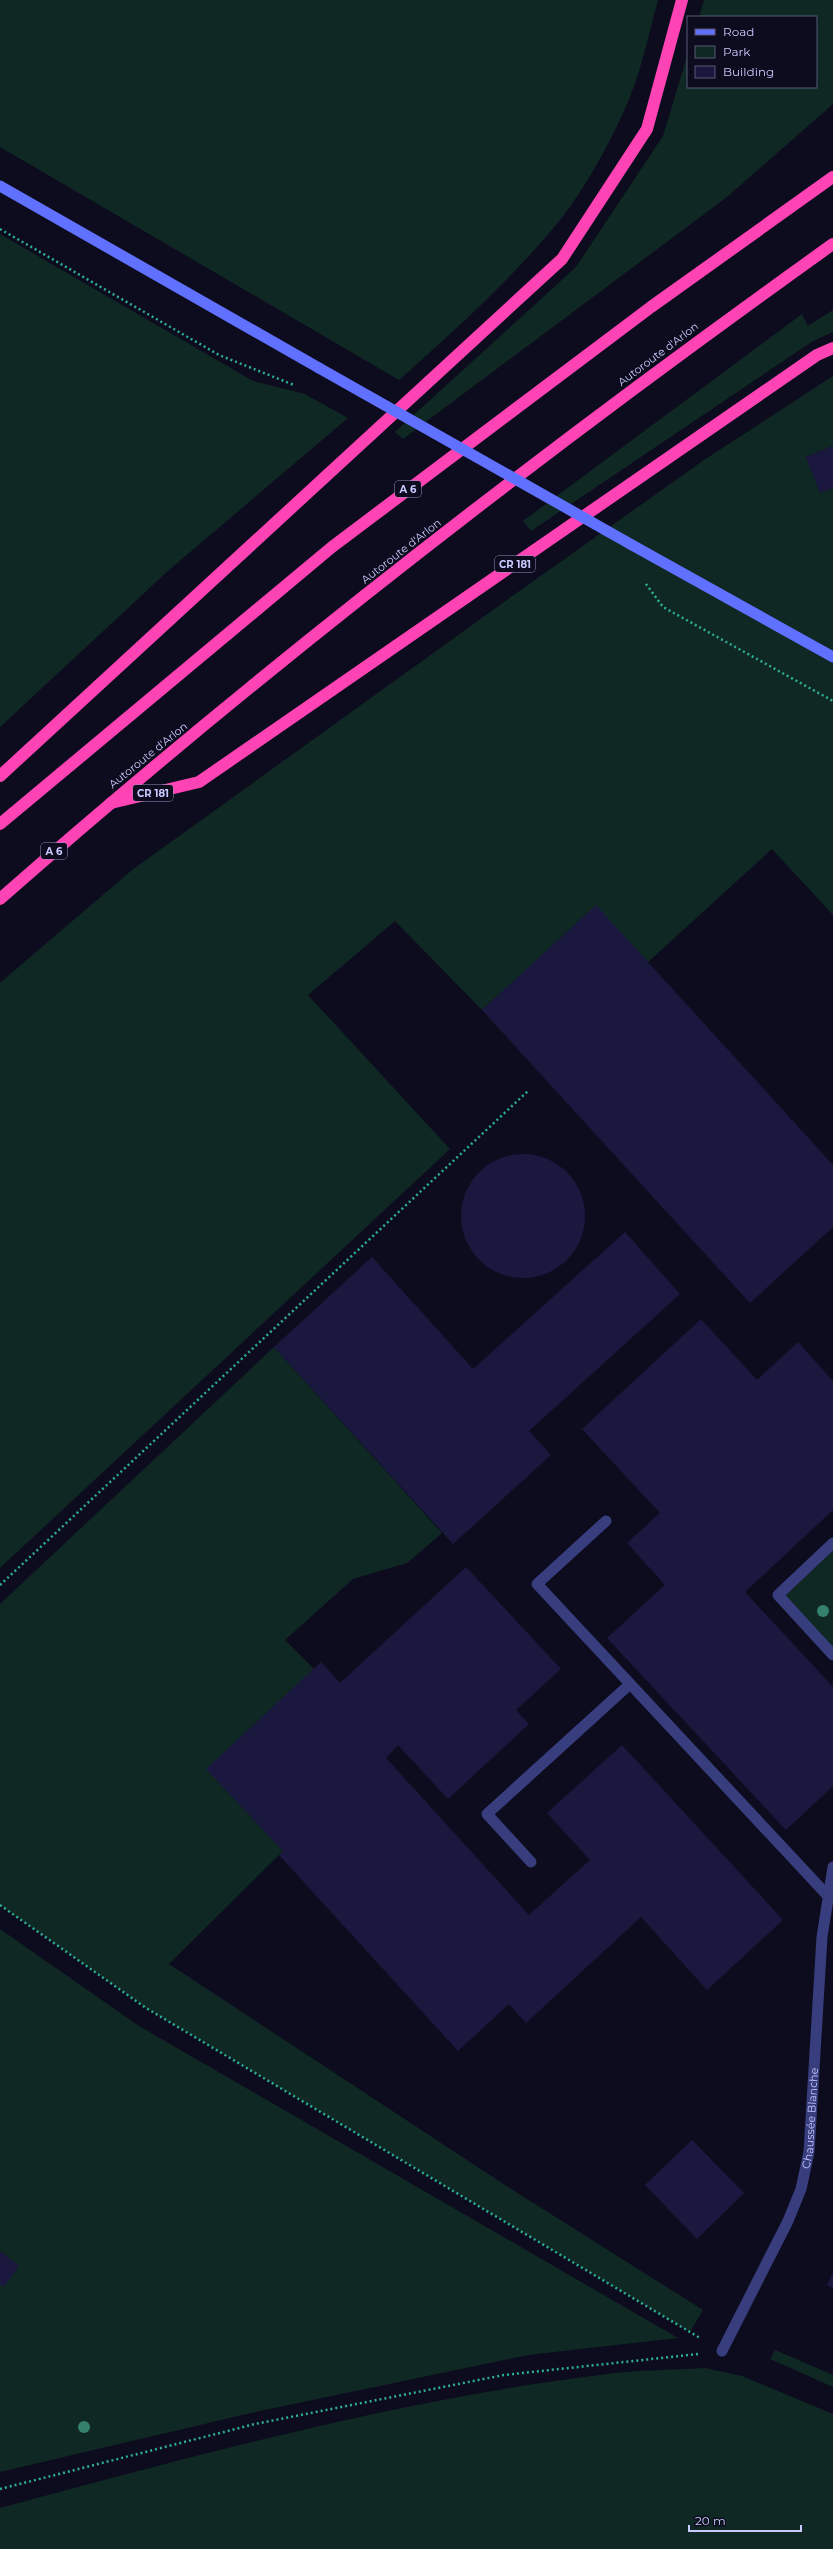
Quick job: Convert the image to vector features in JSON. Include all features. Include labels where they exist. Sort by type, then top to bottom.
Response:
[{"type":"highway","points":[[0,776],[562,258],[647,129],[682,0]]},
{"type":"highway","name":"A 6","points":[[0,824],[332,547],[650,307],[833,177]]},
{"type":"highway","name":"Autoroute d'Arlon","points":[[0,899],[108,804],[377,586],[680,353],[833,244]]},
{"type":"highway","name":"CR 181","points":[[108,804],[198,782],[817,355],[833,348]]},
{"type":"main road","points":[[0,186],[632,545],[833,657]]},
{"type":"street","points":[[606,1521],[537,1584],[827,1895]]},
{"type":"street","points":[[833,1543],[778,1595],[833,1655]]},
{"type":"street","points":[[531,1862],[487,1814],[630,1684]]},
{"type":"street","name":"Chaussée Blanche","points":[[722,2351],[788,2221],[801,2189],[809,2152],[827,1895],[833,1867]]},
{"type":"path","points":[[0,229],[219,355],[300,388]]},
{"type":"path","points":[[642,579],[663,607],[833,701]]},
{"type":"path","points":[[0,1585],[528,1091]]},
{"type":"path","points":[[0,1905],[146,2008],[722,2351]]},
{"type":"path","points":[[0,2489],[255,2424],[504,2375],[596,2363],[722,2351]]},
{"type":"green space","points":[[0,0],[658,0],[643,57],[629,100],[602,155],[578,195],[542,242],[503,283],[462,323],[399,380],[0,147]]},
{"type":"green space","points":[[704,0],[833,0],[833,104],[727,197],[403,439],[395,432],[576,267],[663,136],[687,56],[687,88],[817,88],[817,16],[699,16]]},
{"type":"green space","points":[[0,234],[253,381],[305,394],[348,418],[169,570],[0,727]]},
{"type":"green space","points":[[833,310],[833,332],[813,341],[531,531],[523,521],[802,314],[808,326]]},
{"type":"green space","points":[[833,376],[833,446],[806,457],[820,493],[833,488],[833,915],[772,849],[647,963],[596,906],[482,1010],[395,921],[308,995],[450,1149],[0,1568],[0,983],[132,870],[704,460]]},
{"type":"green space","points":[[274,1347],[442,1533],[407,1563],[353,1579],[285,1640],[314,1669],[283,1851],[169,1964],[508,2187],[703,2310],[690,2332],[146,2008],[0,1905],[0,1604]]},
{"type":"green space","points":[[833,1543],[833,1655],[778,1595]]},
{"type":"green space","points":[[0,1929],[139,2026],[678,2338],[528,2355],[251,2413],[0,2472]]},
{"type":"green space","points":[[775,2350],[833,2375],[833,2387],[770,2359]]},
{"type":"green space","points":[[705,2368],[742,2376],[833,2414],[833,2549],[0,2549],[0,2508],[223,2449],[373,2414],[524,2386],[613,2373]]},
{"type":"building","points":[[833,446],[833,488],[820,493],[806,457]]},
{"type":"building","points":[[596,905],[833,1165],[833,1227],[750,1303],[482,1010]]},
{"type":"building","points":[[523,1154],[535,1155],[547,1159],[567,1172],[580,1192],[584,1204],[584,1228],[580,1240],[567,1260],[547,1273],[535,1277],[523,1278],[511,1277],[499,1273],[479,1260],[466,1240],[462,1228],[461,1216],[462,1204],[466,1192],[479,1172],[499,1159],[511,1155]]},
{"type":"building","points":[[625,1232],[680,1294],[529,1431],[551,1455],[453,1544],[274,1347],[372,1257],[473,1369]]},
{"type":"building","points":[[701,1319],[757,1380],[798,1342],[833,1381],[833,1510],[745,1592],[833,1687],[833,1786],[786,1830],[607,1638],[665,1585],[627,1543],[660,1513],[582,1429]]},
{"type":"building","points":[[466,1567],[561,1669],[516,1710],[529,1724],[448,1799],[398,1745],[386,1758],[529,1915],[590,1860],[547,1813],[622,1745],[783,1920],[707,1990],[641,1917],[526,2023],[509,2004],[458,2051],[279,1855],[283,1851],[206,1769],[321,1662],[340,1683]]},
{"type":"building","points":[[692,2140],[744,2193],[697,2239],[645,2185]]},
{"type":"building","points":[[0,2251],[19,2266],[4,2287],[0,2284]]},
{"type":"building","points":[[833,2273],[833,2288],[827,2285]]}]
